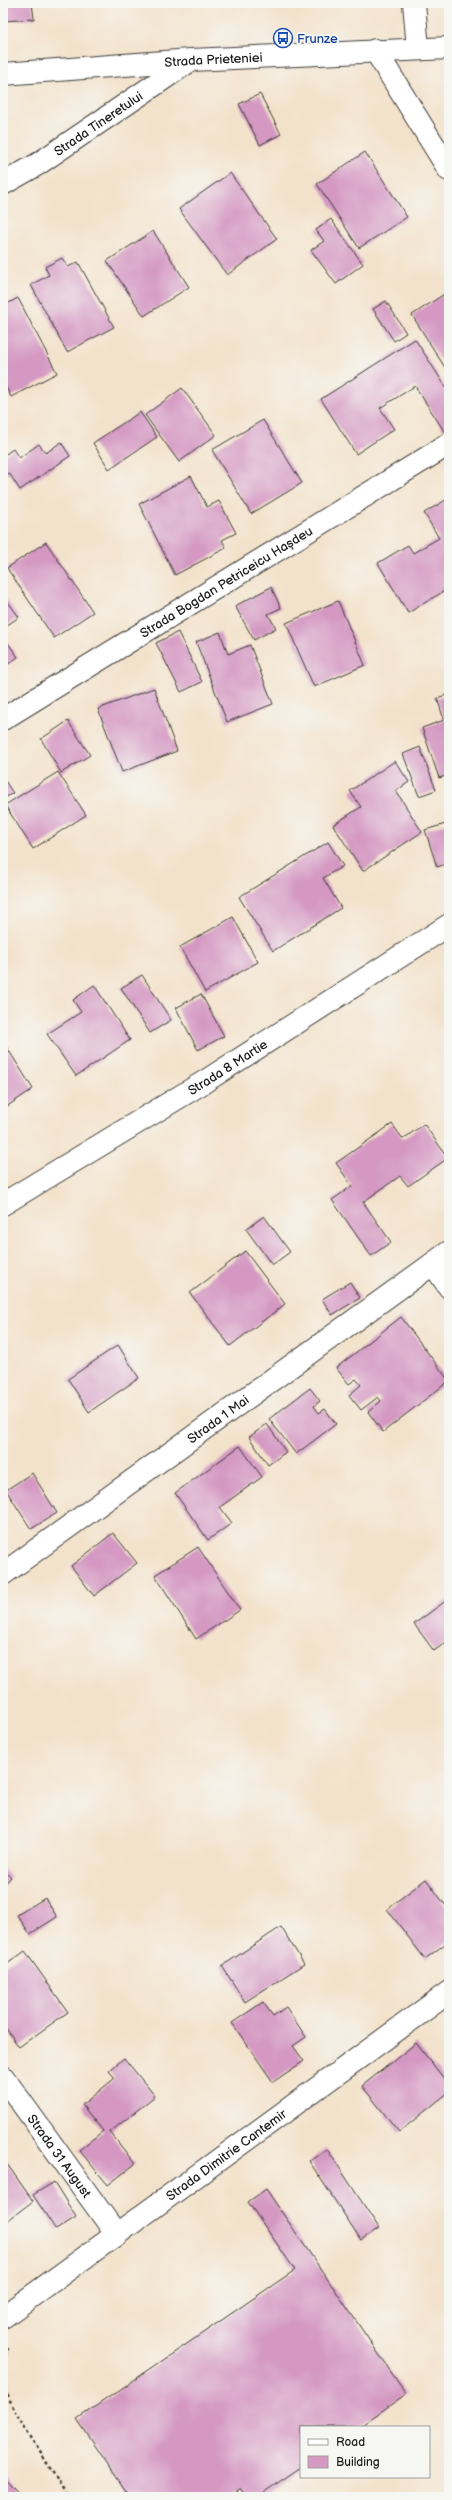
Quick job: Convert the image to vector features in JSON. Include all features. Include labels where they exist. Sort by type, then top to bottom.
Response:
[{"type":"street","points":[[414,3],[418,49]]},
{"type":"street","name":"Strada Prieteniei","points":[[3,74],[191,60],[376,50],[449,48]]},
{"type":"street","points":[[376,50],[449,170]]},
{"type":"street","name":"Strada Tineretului","points":[[3,184],[38,164],[191,60]]},
{"type":"street","name":"Strada Bogdan Petriceicu Hașdeu","points":[[3,719],[449,444]]},
{"type":"street","name":"Strada 8 Martie","points":[[3,1204],[204,1082],[449,925]]},
{"type":"street","name":"Strada 1 Mai","points":[[3,1574],[441,1258],[449,1287]]},
{"type":"street","name":"Strada Dimitrie Cantemir","points":[[3,2317],[449,1992]]},
{"type":"street","name":"Strada 31 August","points":[[3,2077],[117,2235]]},
{"type":"path","points":[[3,2383],[14,2410],[68,2497]]},
{"type":"building","points":[[3,3],[32,3],[34,19],[3,21]]},
{"type":"building","points":[[260,94],[281,134],[260,145],[239,104]]},
{"type":"building","points":[[365,152],[407,217],[359,248],[317,184]]},
{"type":"building","points":[[230,173],[277,239],[227,275],[179,209]]},
{"type":"building","points":[[331,219],[363,264],[336,284],[311,250],[324,241],[316,230]]},
{"type":"building","points":[[153,231],[189,287],[144,316],[107,261]]},
{"type":"building","points":[[62,258],[68,267],[78,262],[114,327],[67,352],[31,285],[49,275],[45,267]]},
{"type":"building","points":[[449,291],[449,374],[412,315]]},
{"type":"building","points":[[18,298],[57,373],[11,397],[6,387],[3,389],[3,306]]},
{"type":"building","points":[[386,301],[406,333],[394,341],[373,309]]},
{"type":"building","points":[[415,339],[449,392],[449,428],[444,431],[415,386],[380,408],[394,429],[356,454],[321,399]]},
{"type":"building","points":[[182,388],[216,435],[179,462],[145,415]]},
{"type":"building","points":[[140,412],[157,437],[109,469],[93,443]]},
{"type":"building","points":[[263,420],[302,483],[251,514],[212,450]]},
{"type":"building","points":[[61,442],[70,456],[20,490],[9,473],[3,477],[3,456],[13,449],[19,458],[39,444],[46,453]]},
{"type":"building","points":[[191,476],[207,507],[219,501],[236,533],[222,540],[226,548],[175,575],[139,504]]},
{"type":"building","points":[[449,498],[449,588],[408,613],[378,563],[408,545],[413,553],[439,538],[424,513]]},
{"type":"building","points":[[46,542],[93,612],[54,638],[7,568]]},
{"type":"building","points":[[271,587],[281,608],[268,614],[276,628],[254,640],[235,606]]},
{"type":"building","points":[[3,595],[19,617],[3,628]]},
{"type":"building","points":[[338,601],[365,665],[314,687],[286,623]]},
{"type":"building","points":[[178,632],[202,682],[181,692],[156,643]]},
{"type":"building","points":[[220,632],[228,654],[250,645],[273,704],[227,722],[196,642]]},
{"type":"building","points":[[3,636],[18,657],[3,668]]},
{"type":"building","points":[[154,688],[177,751],[122,772],[98,709]]},
{"type":"building","points":[[449,694],[449,775],[439,778],[422,728],[444,720],[437,698]]},
{"type":"building","points":[[68,721],[90,755],[61,773],[41,739]]},
{"type":"building","points":[[420,747],[436,790],[419,796],[403,754]]},
{"type":"building","points":[[395,761],[409,782],[396,791],[422,832],[363,871],[333,825],[361,807],[350,791]]},
{"type":"building","points":[[58,772],[86,815],[33,849],[5,805]]},
{"type":"building","points":[[3,778],[13,793],[3,799]]},
{"type":"building","points":[[449,823],[449,863],[437,867],[425,830]]},
{"type":"building","points":[[328,842],[343,866],[323,878],[341,908],[273,951],[239,897]]},
{"type":"building","points":[[233,917],[258,962],[205,992],[180,947]]},
{"type":"building","points":[[142,975],[171,1020],[150,1033],[121,988]]},
{"type":"building","points":[[94,985],[130,1040],[76,1076],[47,1034],[81,1012],[73,1000]]},
{"type":"building","points":[[201,994],[224,1036],[198,1050],[176,1008]]},
{"type":"building","points":[[6,1046],[33,1089],[3,1109],[3,1048]]},
{"type":"building","points":[[392,1124],[403,1139],[424,1124],[448,1158],[408,1186],[400,1176],[363,1202],[391,1242],[371,1256],[332,1200],[352,1186],[336,1163]]},
{"type":"building","points":[[264,1216],[290,1252],[272,1265],[246,1229]]},
{"type":"building","points":[[245,1251],[285,1304],[230,1346],[190,1293]]},
{"type":"building","points":[[350,1282],[360,1298],[332,1315],[322,1299]]},
{"type":"building","points":[[401,1317],[449,1381],[383,1432],[368,1412],[381,1401],[378,1397],[361,1410],[349,1395],[361,1385],[356,1379],[349,1384],[336,1368]]},
{"type":"building","points":[[118,1345],[139,1378],[89,1412],[68,1379]]},
{"type":"building","points":[[310,1388],[320,1401],[314,1406],[319,1413],[325,1409],[336,1424],[296,1454],[269,1419]]},
{"type":"building","points":[[267,1424],[286,1452],[268,1465],[249,1437]]},
{"type":"building","points":[[240,1446],[262,1477],[220,1507],[232,1523],[208,1540],[175,1493]]},
{"type":"building","points":[[32,1473],[57,1513],[31,1529],[6,1490]]},
{"type":"building","points":[[113,1533],[137,1563],[94,1596],[71,1566]]},
{"type":"building","points":[[198,1547],[240,1610],[196,1639],[155,1575]]},
{"type":"building","points":[[447,1600],[449,1640],[434,1651],[414,1624]]},
{"type":"building","points":[[3,1869],[11,1877],[3,1886]]},
{"type":"building","points":[[426,1879],[449,1910],[449,1941],[425,1959],[387,1909]]},
{"type":"building","points":[[45,1898],[57,1917],[30,1934],[17,1915]]},
{"type":"building","points":[[281,1927],[304,1964],[245,2002],[222,1966]]},
{"type":"building","points":[[25,1951],[68,2012],[19,2047],[3,2024],[3,1967]]},
{"type":"building","points":[[263,2002],[273,2016],[286,2007],[306,2037],[293,2046],[304,2061],[273,2082],[232,2023]]},
{"type":"building","points":[[416,2043],[449,2085],[449,2092],[399,2132],[362,2086]]},
{"type":"building","points":[[124,2058],[155,2096],[110,2132],[135,2164],[108,2185],[79,2150],[103,2131],[82,2105],[115,2078],[109,2071]]},
{"type":"building","points":[[327,2149],[379,2228],[361,2240],[309,2161]]},
{"type":"building","points":[[7,2164],[33,2201],[3,2224],[3,2166]]},
{"type":"building","points":[[54,2182],[76,2217],[56,2230],[33,2195]]},
{"type":"building","points":[[266,2189],[406,2394],[360,2426],[300,2426],[300,2468],[257,2497],[246,2497],[240,2488],[227,2497],[130,2497],[77,2419],[295,2270],[248,2202]]},
{"type":"building","points":[[3,2476],[22,2497],[3,2497]]},
{"type":"place","name":"Frunze","points":[[283,38]]}]
